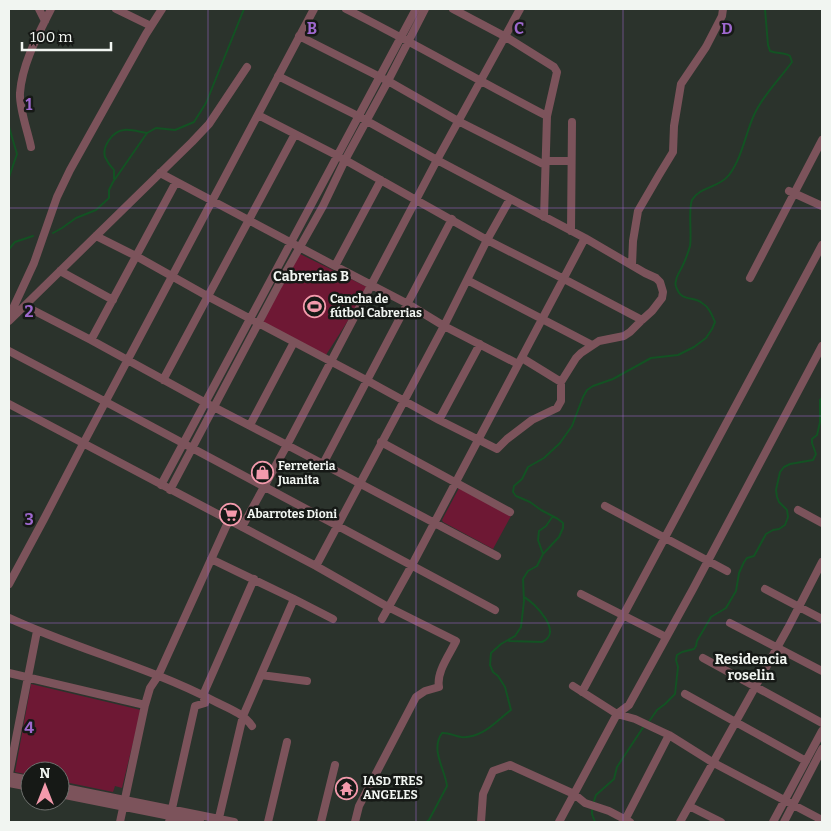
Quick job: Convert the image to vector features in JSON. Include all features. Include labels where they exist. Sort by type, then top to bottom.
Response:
[{"type":"street","points":[[39,9],[45,21]]},
{"type":"street","points":[[31,147],[20,95],[23,75],[31,52],[51,9]]},
{"type":"street","points":[[116,9],[151,26]]},
{"type":"street","points":[[9,320],[34,263],[70,170],[162,9]]},
{"type":"street","points":[[9,584],[314,9]]},
{"type":"street","points":[[346,9],[401,36],[547,116]]},
{"type":"street","points":[[161,485],[254,320],[323,206],[358,116],[416,9]]},
{"type":"street","points":[[170,490],[214,407],[291,242],[341,158],[366,121],[425,9]]},
{"type":"street","points":[[453,9],[469,12],[554,67],[557,72],[547,116],[544,217]]},
{"type":"street","points":[[242,527],[437,160],[520,9]]},
{"type":"street","points":[[632,265],[633,241],[638,211],[673,152],[674,126],[681,84],[706,47],[722,16],[723,9]]},
{"type":"street","points":[[299,36],[388,81],[458,121],[545,163],[571,161]]},
{"type":"street","points":[[9,320],[209,124],[247,67]]},
{"type":"street","points":[[96,236],[497,449],[528,423],[554,411],[560,405],[561,382],[576,358],[599,341],[624,336],[630,332],[652,311],[662,298],[663,287],[656,278],[358,116],[278,76]]},
{"type":"street","points":[[258,115],[341,158],[487,240],[564,278],[642,320]]},
{"type":"street","points":[[571,231],[572,122]]},
{"type":"street","points":[[164,380],[295,134]]},
{"type":"street","points":[[750,278],[792,192],[822,140]]},
{"type":"street","points":[[160,173],[408,304],[444,326],[561,382]]},
{"type":"street","points":[[335,266],[381,180]]},
{"type":"street","points":[[91,340],[176,182]]},
{"type":"street","points":[[792,192],[822,206]]},
{"type":"street","points":[[316,566],[510,199]]},
{"type":"street","points":[[323,464],[452,219]]},
{"type":"street","points":[[382,618],[434,524],[585,238]]},
{"type":"street","points":[[582,692],[822,245]]},
{"type":"street","points":[[60,271],[113,300]]},
{"type":"street","points":[[467,280],[592,345]]},
{"type":"street","points":[[25,306],[497,556]]},
{"type":"street","points":[[250,425],[294,342]]},
{"type":"street","points":[[440,420],[480,344]]},
{"type":"street","points":[[559,822],[617,714],[629,705],[822,346]]},
{"type":"street","points":[[9,351],[495,610]]},
{"type":"street","points":[[9,404],[316,566],[388,607],[456,641],[439,675],[439,687],[424,691],[416,697],[359,806],[355,822]]},
{"type":"street","points":[[381,442],[510,512]]},
{"type":"street","points":[[605,506],[727,571]]},
{"type":"street","points":[[798,510],[822,523]]},
{"type":"street","points":[[120,822],[150,688],[158,676],[229,520]]},
{"type":"street","points":[[212,559],[333,620]]},
{"type":"street","points":[[680,822],[822,562]]},
{"type":"street","points":[[170,816],[195,706],[204,703],[203,695],[254,579]]},
{"type":"street","points":[[765,589],[822,619]]},
{"type":"street","points":[[581,594],[666,637]]},
{"type":"street","points":[[219,821],[243,716],[294,599]]},
{"type":"street","points":[[9,618],[37,631],[117,659],[203,695],[243,716],[252,726]]},
{"type":"street","points":[[730,623],[822,671]]},
{"type":"street","points":[[9,775],[37,631]]},
{"type":"street","points":[[703,658],[822,723]]},
{"type":"street","points":[[9,673],[146,705]]},
{"type":"street","points":[[261,675],[306,681]]},
{"type":"street","points":[[573,686],[617,714],[669,735],[712,762],[822,820]]},
{"type":"street","points":[[685,694],[806,761]]},
{"type":"street","points":[[774,822],[822,731]]},
{"type":"street","points":[[481,822],[483,794],[493,771],[510,765],[574,794],[585,803],[609,811],[627,821],[669,735]]},
{"type":"street","points":[[268,822],[287,742]]},
{"type":"street","points":[[784,822],[822,749]]},
{"type":"street","points":[[321,822],[335,764]]},
{"type":"street","points":[[70,790],[200,822]]},
{"type":"street","points":[[70,795],[123,803]]},
{"type":"street","points":[[689,806],[721,822]]},
{"type":"street","points":[[170,816],[234,822]]},
{"type":"shaded area","name":"Cancha de fútbol Cabrerias","points":[[296,252],[369,288],[324,358],[262,325]]},
{"type":"shaded area","points":[[459,488],[511,516],[493,549],[443,522],[442,520]]},
{"type":"shaded area","points":[[31,684],[141,710],[122,788],[115,786],[113,792],[70,783],[70,761],[20,761],[20,773],[15,772]]},
{"type":"waterway","points":[[53,233],[76,218],[96,210],[109,198],[109,190],[113,182],[147,133],[156,128],[175,130],[194,122],[206,103],[244,9]]},
{"type":"waterway","points":[[426,822],[429,820],[447,786],[437,746],[442,733],[461,737],[476,735],[511,710],[505,687],[490,665],[491,653],[501,644],[515,636],[521,627],[524,601],[523,579],[528,571],[537,566],[543,554],[559,537],[563,528],[563,523],[558,519],[516,496],[513,492],[514,486],[522,479],[528,467],[544,458],[560,443],[572,426],[587,390],[613,379],[651,358],[678,355],[694,347],[706,338],[715,322],[710,311],[704,305],[679,293],[676,282],[690,246],[690,209],[692,200],[699,192],[720,183],[729,175],[737,161],[758,108],[792,62],[790,56],[770,51],[765,9]]},
{"type":"waterway","points":[[9,127],[17,154],[9,177]]},
{"type":"waterway","points":[[114,179],[114,170],[105,157],[105,148],[109,140],[116,133],[124,130],[147,133]]},
{"type":"waterway","points":[[9,249],[15,242],[33,236]]},
{"type":"waterway","points":[[648,723],[657,710],[675,694],[678,667],[677,655],[694,649],[711,617],[726,608],[736,591],[739,573],[744,562],[747,558],[754,556],[766,534],[785,525],[788,517],[787,510],[779,502],[776,490],[780,472],[790,464],[813,460],[816,454],[812,439],[817,435],[820,422],[820,400],[822,398]]},
{"type":"waterway","points":[[543,554],[538,540],[539,531],[546,526],[553,516]]},
{"type":"waterway","points":[[509,641],[542,642],[548,638],[550,632],[549,625],[545,618],[535,605],[524,597]]},
{"type":"waterway","points":[[593,804],[596,795],[614,779],[617,767],[644,726]]},
{"type":"waterway","points":[[592,809],[595,822]]},
{"type":"place","name":"Cancha de fútbol Cabrerias","points":[[314,306]]},
{"type":"place","name":"Ferreteria Juanita","points":[[262,473]]},
{"type":"place","name":"Abarrotes Dioni","points":[[231,514]]},
{"type":"place","name":"IASD TRES ANGELES","points":[[347,788]]},
{"type":"district","name":"Cabrerias B","points":[[311,276]]},
{"type":"district","name":"Residencia roselin","points":[[751,668]]}]
